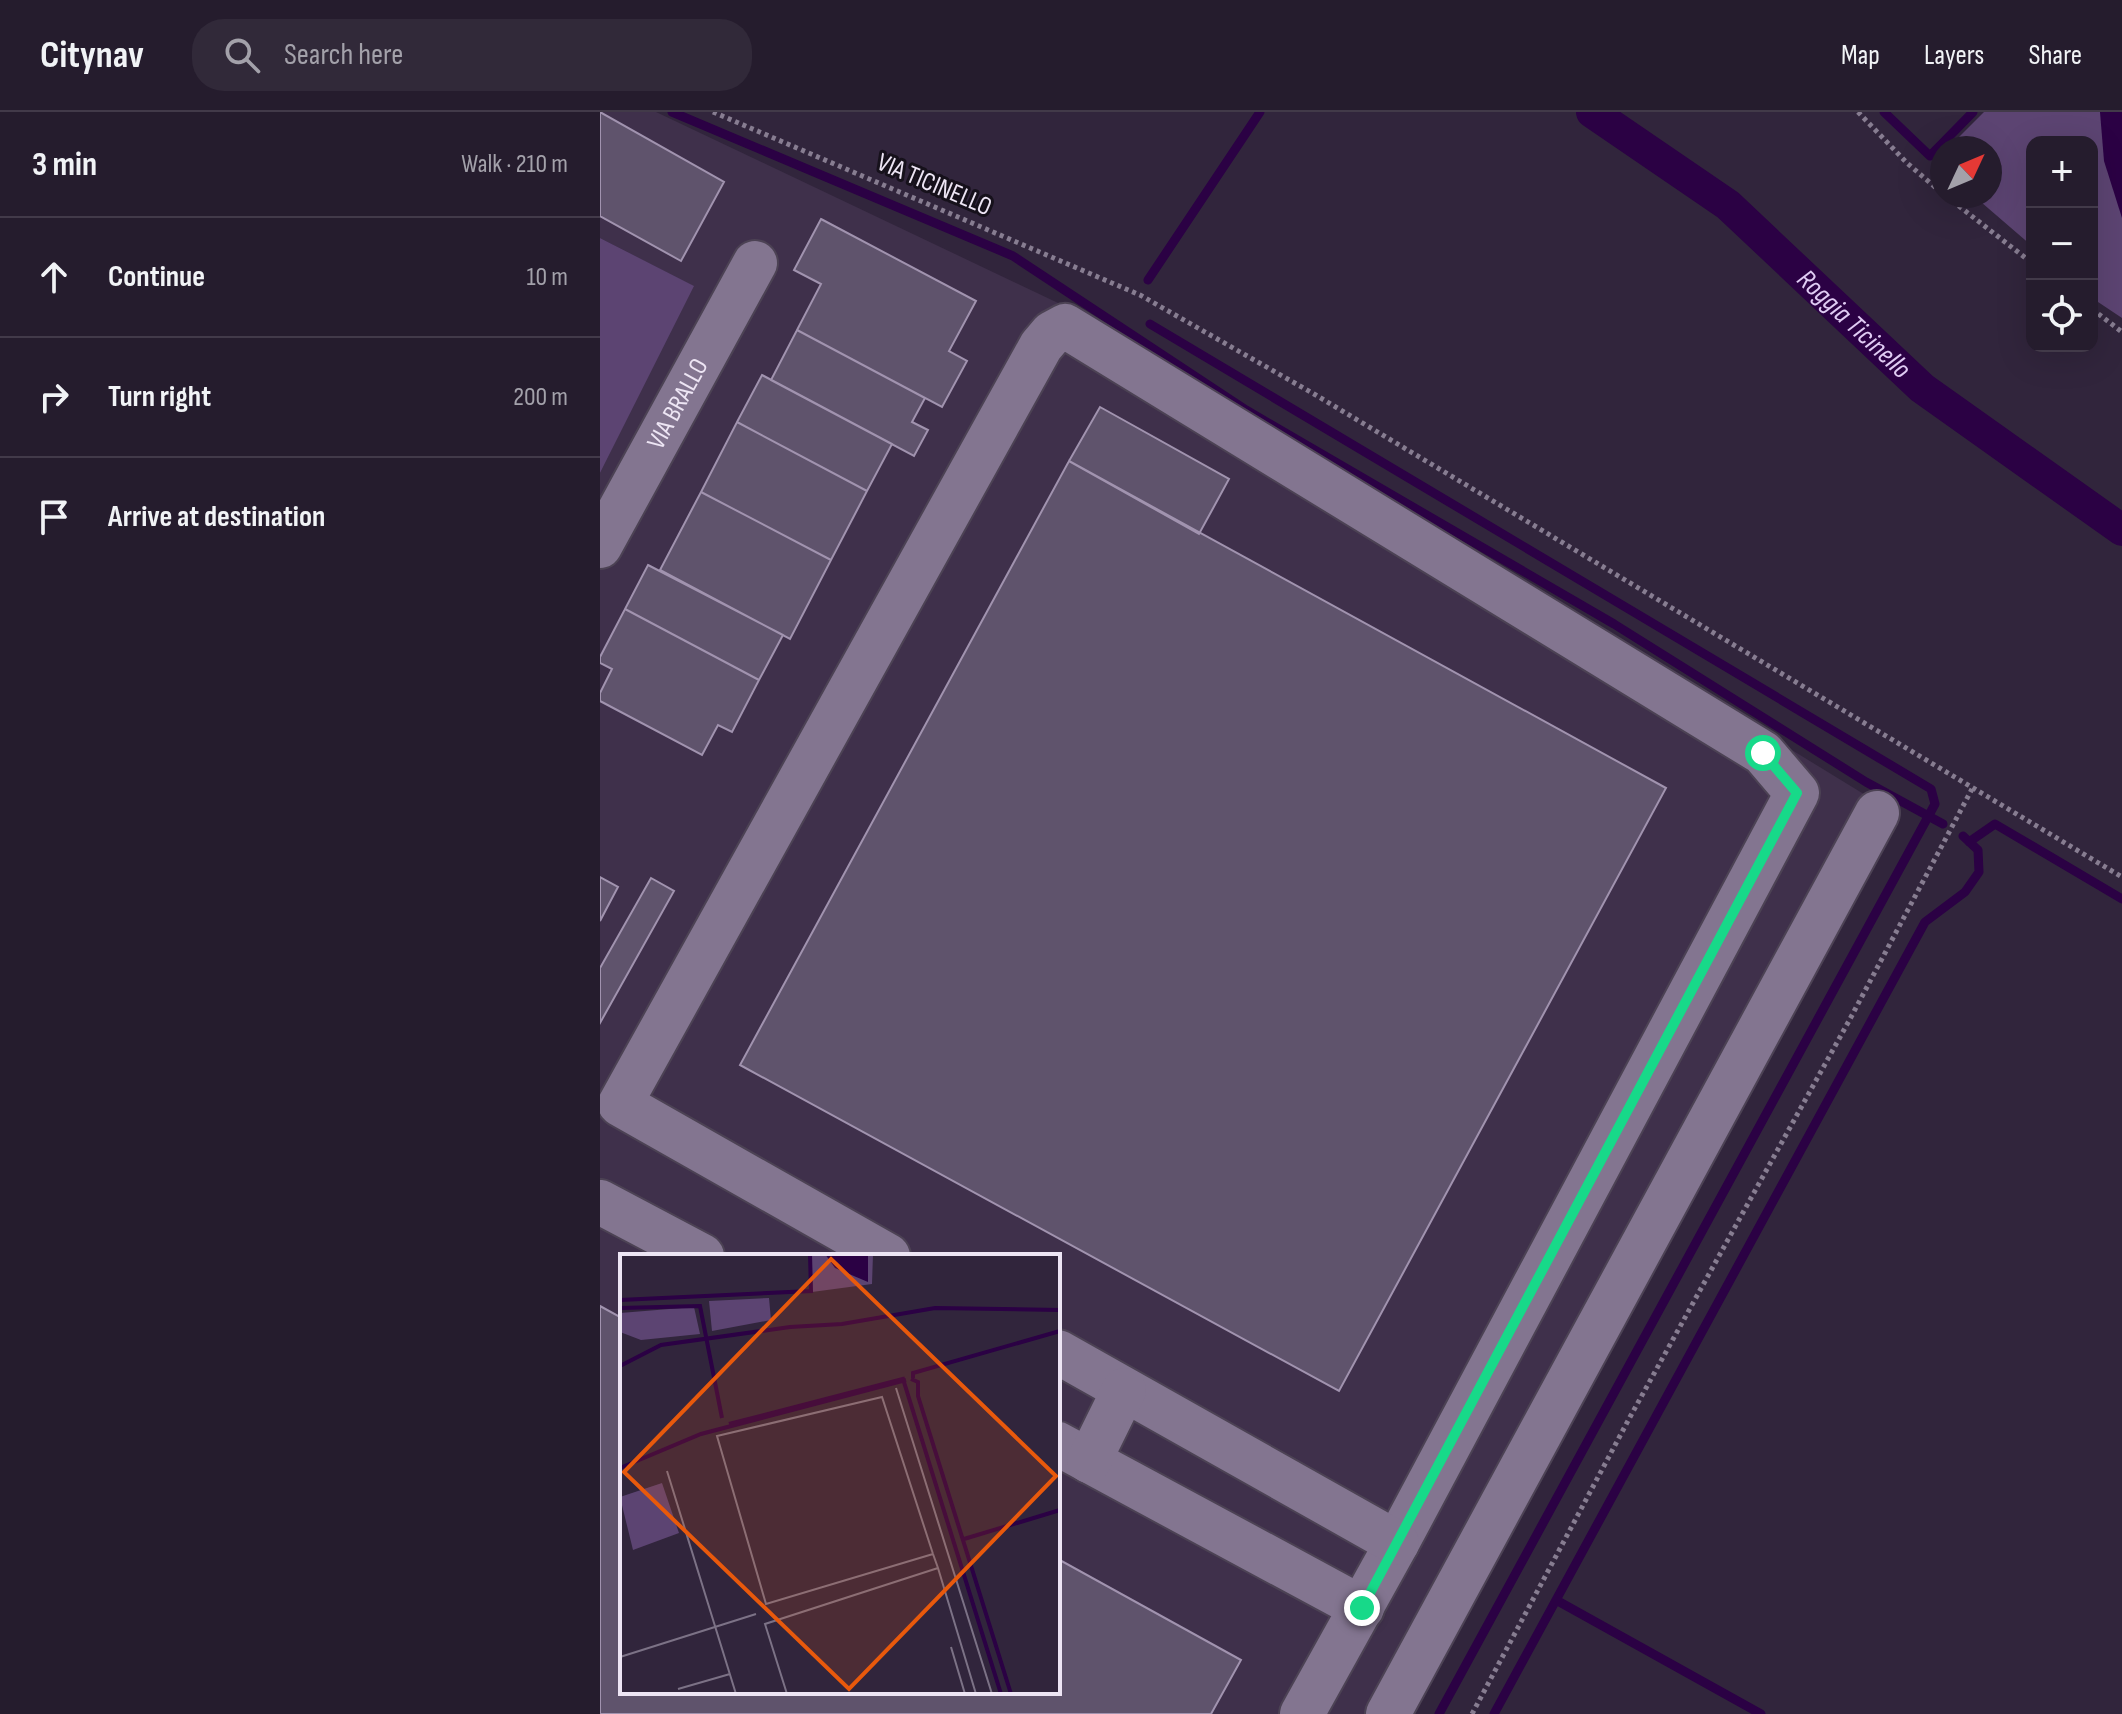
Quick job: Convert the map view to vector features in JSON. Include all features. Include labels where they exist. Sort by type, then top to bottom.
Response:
[{"type":"street","name":"VIA BRALLO","points":[[600,546],[755,263]]},
{"type":"street","points":[[884,1254],[620,1104],[1041,346],[1052,333],[1065,326],[1763,753],[1797,793],[1397,1543],[1302,1714]]},
{"type":"street","points":[[1388,1714],[1877,813]]},
{"type":"street","points":[[600,1202],[698,1254]]},
{"type":"street","points":[[1060,1353],[1397,1543]]},
{"type":"street","points":[[1124,1390],[1073,1453],[1362,1608]]},
{"type":"path","name":"VIA TICINELLO","points":[[713,112],[1140,295],[1327,402],[2122,877]]},
{"type":"path","points":[[1858,112],[1930,182]]},
{"type":"path","points":[[1962,208],[2026,258]]},
{"type":"path","points":[[2098,314],[2122,332]]},
{"type":"path","points":[[1472,1714],[1972,789]]},
{"type":"shaded area","points":[[600,112],[656,112],[1075,311],[1898,815],[1410,1714],[600,1714],[600,473],[693,286],[600,238]]},
{"type":"shaded area","points":[[1984,112],[2122,112],[2122,318],[2098,302],[2098,136],[2026,136],[2026,241],[1988,208],[2002,208],[2002,136],[1960,136]]},
{"type":"shaded area","points":[[2100,112],[2122,112],[2122,218],[2104,161]]},
{"type":"shaded area","points":[[600,238],[694,286],[600,473]]},
{"type":"building","points":[[600,112],[724,182],[681,261],[600,216]]},
{"type":"building","points":[[821,219],[976,301],[949,351],[967,361],[942,407],[797,330],[821,284],[794,270]]},
{"type":"building","points":[[797,330],[925,398],[912,422],[928,430],[914,456],[771,380]]},
{"type":"building","points":[[762,375],[892,444],[867,491],[737,422]]},
{"type":"building","points":[[1100,407],[1229,479],[1199,534],[1069,461]]},
{"type":"building","points":[[737,422],[867,491],[831,560],[701,492]]},
{"type":"building","points":[[1069,461],[1666,788],[1339,1391],[740,1065]]},
{"type":"building","points":[[701,492],[831,560],[790,639],[660,570]]},
{"type":"building","points":[[648,565],[783,635],[759,680],[625,609]]},
{"type":"building","points":[[625,609],[759,680],[732,732],[718,725],[702,755],[600,701],[600,693],[612,669],[600,663],[600,657]]},
{"type":"building","points":[[600,877],[618,887],[600,921]]},
{"type":"building","points":[[651,878],[674,891],[600,1023],[600,968]]},
{"type":"building","points":[[600,1306],[620,1317],[620,1694],[1060,1694],[1060,1560],[1241,1660],[1211,1714],[600,1714]]},
{"type":"waterway","points":[[672,112],[1013,256],[1246,410],[1614,624],[1866,782],[1943,824]]},
{"type":"waterway","points":[[1148,280],[1260,112]]},
{"type":"waterway","name":"Roggia Ticinello","points":[[1592,112],[1728,205],[1922,388],[2122,530]]},
{"type":"waterway","points":[[1884,112],[1930,156],[1973,112]]},
{"type":"waterway","points":[[1150,324],[1931,789],[1935,804],[1439,1714]]},
{"type":"waterway","points":[[1969,842],[1995,824],[2122,899]]},
{"type":"waterway","points":[[1494,1714],[1925,922],[1965,892],[1979,872],[1978,850],[1963,836]]},
{"type":"waterway","points":[[1556,1600],[1761,1714]]},
{"type":"route","points":[[1362,1608],[1797,793],[1763,753]]}]
